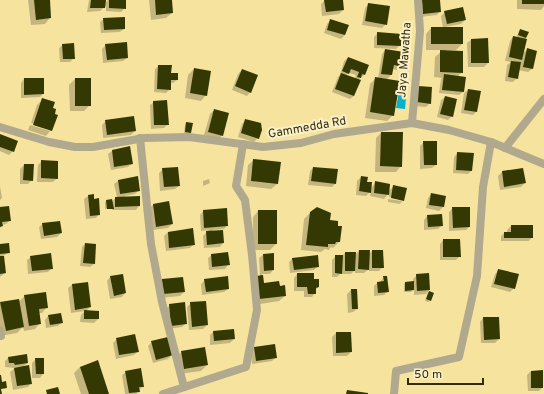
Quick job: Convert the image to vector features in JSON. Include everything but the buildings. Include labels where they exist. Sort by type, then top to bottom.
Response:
[{"type":"street","name":"Jaya Mawatha","points":[[412,123],[420,31],[418,0]]},
{"type":"street","points":[[505,148],[544,99]]},
{"type":"street","name":"Gammedda Rd","points":[[0,126],[49,142],[75,147],[93,147],[140,138],[189,137],[263,147],[301,143],[334,134],[412,123],[449,130],[492,142],[544,164]]},
{"type":"street","points":[[140,138],[151,244],[162,302],[184,386]]},
{"type":"street","points":[[394,394],[396,371],[459,357],[478,276],[483,187],[492,142]]},
{"type":"street","points":[[163,394],[246,367],[257,310],[245,200],[236,186],[243,144]]},
{"type":"water","points":[[400,86],[407,87],[405,109],[396,108]]}]
